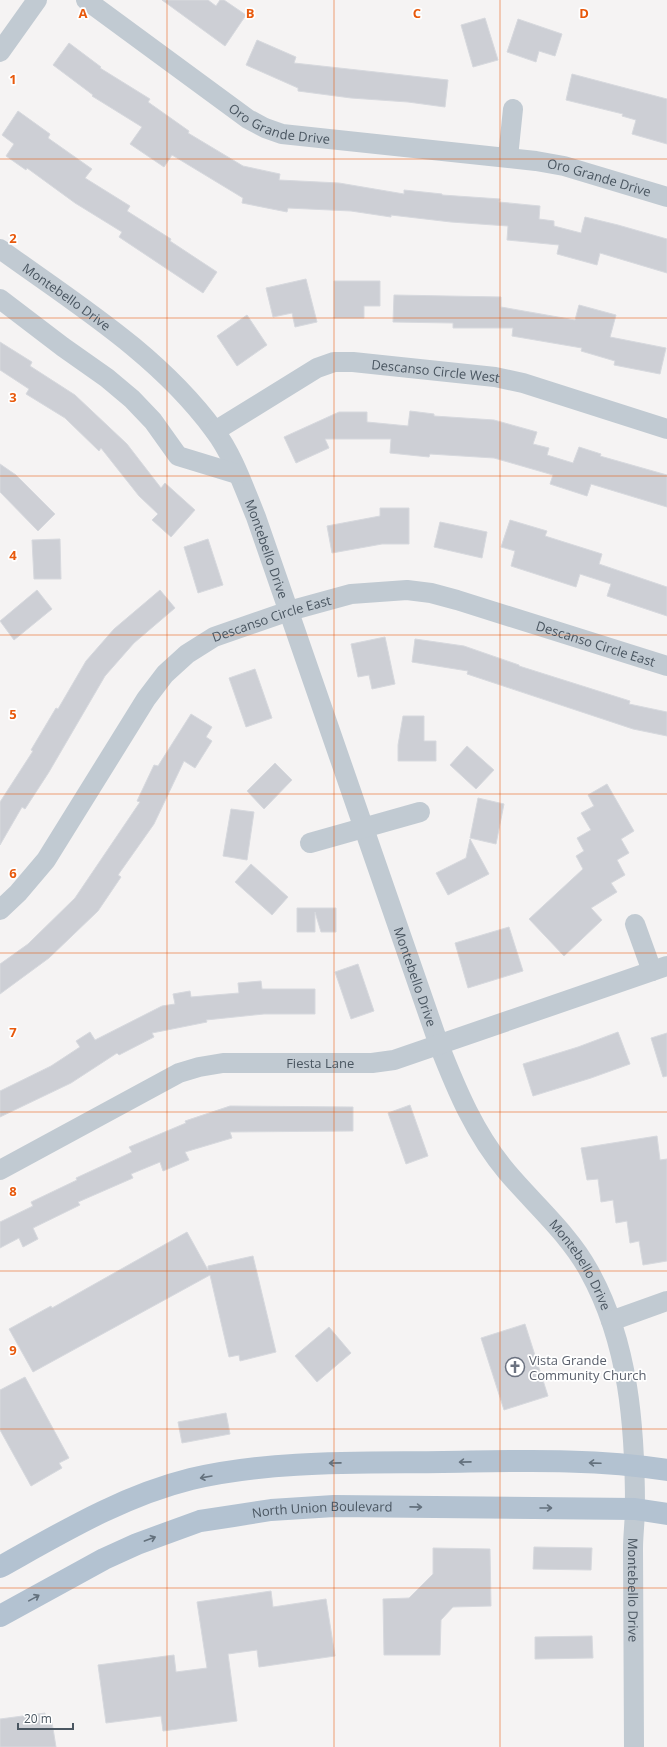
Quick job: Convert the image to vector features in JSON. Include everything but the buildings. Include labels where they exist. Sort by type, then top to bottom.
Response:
[{"type":"main road","points":[[0,1567],[78,1524],[129,1500],[191,1480],[257,1468],[323,1464],[499,1461],[634,1464],[667,1470]]},
{"type":"main road","name":"North Union Boulevard","points":[[0,1616],[104,1559],[138,1544],[200,1521],[271,1510],[334,1506],[635,1509],[667,1514]]},
{"type":"street","points":[[0,52],[37,0]]},
{"type":"street","name":"Oro Grande Drive","points":[[86,0],[248,119],[265,128],[282,134],[508,158],[564,166],[667,197]]},
{"type":"street","points":[[508,158],[513,110]]},
{"type":"street","name":"Montebello Drive","points":[[0,249],[126,340],[149,359],[179,387],[215,431],[237,474],[256,517],[439,1045],[459,1095],[472,1122],[488,1148],[506,1171],[569,1241],[588,1269],[602,1296],[611,1321],[625,1373],[634,1464],[634,1747]]},
{"type":"street","points":[[0,299],[132,398],[153,421],[178,456],[237,474]]},
{"type":"street","name":"Descanso Circle West","points":[[215,431],[317,368],[334,362],[353,362],[495,377],[523,383],[667,429]]},
{"type":"street","name":"Descanso Circle East","points":[[0,910],[18,893],[46,860],[146,699],[165,674],[187,654],[214,637],[289,612],[351,594],[407,590],[425,592],[457,600],[667,666]]},
{"type":"street","points":[[310,842],[420,812]]},
{"type":"street","name":"Fiesta Lane","points":[[0,1170],[179,1073],[199,1067],[223,1063],[372,1063],[394,1060],[660,968],[635,924]]},
{"type":"street","points":[[611,1321],[667,1301]]},
{"type":"place","name":"Vista Grande Community Church","points":[[515,1367]]}]
